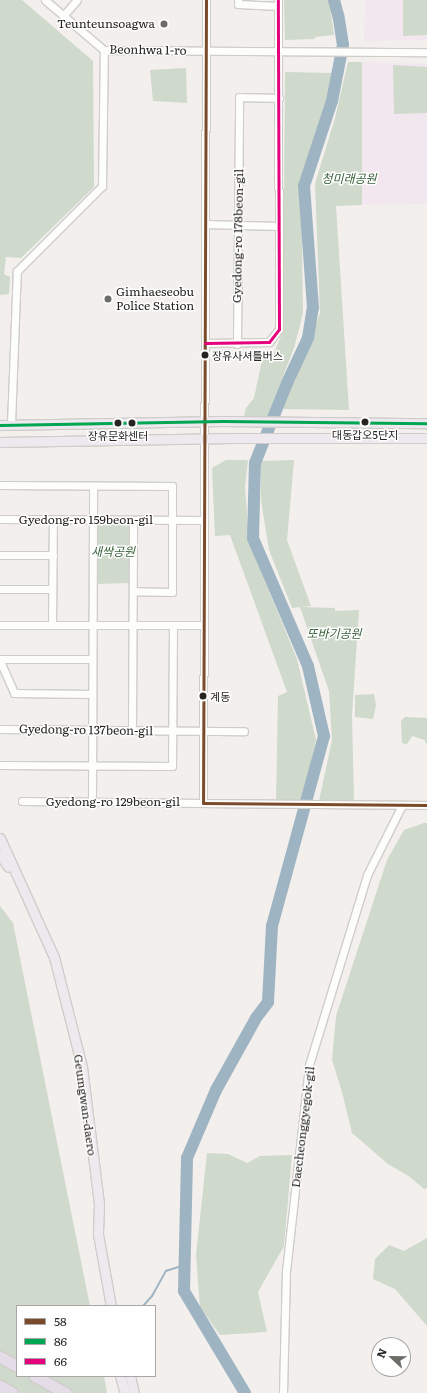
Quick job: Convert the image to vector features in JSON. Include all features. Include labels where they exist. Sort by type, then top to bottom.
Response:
[{"type":"highway","points":[[0,1357],[16,1365]]},
{"type":"highway","points":[[37,1377],[66,1393]]},
{"type":"highway","points":[[0,1386],[12,1393]]},
{"type":"main road","points":[[4,425],[205,421],[427,423]]},
{"type":"main road","points":[[3,442],[232,438],[427,438]]},
{"type":"main road","name":"Geumgwan-daero","points":[[0,838],[34,909],[54,957],[82,1067],[99,1204],[98,1234],[111,1305]]},
{"type":"main road","name":"Geumgwan-daero","points":[[0,854],[34,909]]},
{"type":"main road","points":[[120,1377],[125,1393]]},
{"type":"main road","points":[[130,1377],[134,1393]]},
{"type":"street","name":"Beonhwa 1-ro","points":[[45,0],[104,50],[427,52]]},
{"type":"street","points":[[63,16],[77,0]]},
{"type":"street","points":[[204,803],[206,0]]},
{"type":"street","points":[[205,343],[237,344],[269,342],[279,329],[278,3],[238,2]]},
{"type":"street","points":[[4,425],[17,270],[102,186],[104,50]]},
{"type":"street","name":"Gyedong-ro 178beon-gil","points":[[237,344],[239,98],[279,98]]},
{"type":"street","points":[[205,224],[278,226]]},
{"type":"street","points":[[0,485],[172,486],[172,592],[133,591]]},
{"type":"street","points":[[92,802],[93,486]]},
{"type":"street","name":"Gyedong-ro 159beon-gil","points":[[0,520],[204,520]]},
{"type":"street","points":[[52,625],[53,520]]},
{"type":"street","points":[[132,730],[133,520]]},
{"type":"street","points":[[0,555],[52,555]]},
{"type":"street","points":[[0,589],[52,589]]},
{"type":"street","points":[[0,625],[204,625]]},
{"type":"street","points":[[0,765],[92,764],[172,766],[172,625]]},
{"type":"street","points":[[92,659],[0,660],[14,693],[92,694]]},
{"type":"street","name":"Gyedong-ro 137beon-gil","points":[[0,729],[244,731]]},
{"type":"street","name":"Gyedong-ro 129beon-gil","points":[[22,801],[427,805]]},
{"type":"street","name":"Daecheonggyegok-gil","points":[[283,1393],[286,1271],[309,1065],[367,875],[402,805]]},
{"type":"shaded area","points":[[365,0],[427,0],[427,40],[364,41]]},
{"type":"shaded area","points":[[362,62],[427,64],[427,204],[362,205]]},
{"type":"green space","points":[[0,0],[22,0],[93,61],[94,187],[21,258],[6,257],[4,274],[10,277],[9,294],[0,295]]},
{"type":"green space","points":[[284,0],[329,0],[334,35],[315,37],[315,39],[285,40]]},
{"type":"green space","points":[[403,0],[427,0],[427,35],[403,36]]},
{"type":"green space","name":"청미래공원","points":[[348,62],[362,62],[362,205],[336,206],[349,410],[279,409],[298,372],[320,313],[315,184],[335,118]]},
{"type":"green space","points":[[393,65],[427,67],[427,113],[394,114]]},
{"type":"green space","points":[[186,68],[187,103],[153,101],[150,70]]},
{"type":"green space","points":[[285,72],[332,73],[327,101],[301,183],[303,313],[294,348],[266,420],[243,420],[246,408],[254,398],[263,356],[273,356],[283,331]]},
{"type":"green space","points":[[226,460],[248,460],[245,486],[249,543],[297,659],[316,740],[302,800],[276,803],[278,696],[287,692],[230,535],[215,536],[212,468]]},
{"type":"green space","name":"또바기공원","points":[[294,460],[287,540],[311,606],[302,607],[335,608],[335,611],[359,610],[352,715],[354,801],[319,801],[332,740],[329,691],[300,607],[292,608],[269,550],[261,500],[261,461]]},
{"type":"green space","name":"새싹공원","points":[[95,521],[131,521],[132,583],[94,584]]},
{"type":"green space","points":[[374,694],[376,705],[373,719],[355,717],[355,695]]},
{"type":"green space","points":[[405,717],[427,718],[427,743],[425,743],[425,740],[412,736],[407,744],[402,743],[401,721]]},
{"type":"green space","points":[[427,823],[427,1188],[424,1189],[410,1177],[388,1164],[352,1133],[332,1060],[336,1016],[387,860],[404,830]]},
{"type":"green space","points":[[0,906],[13,923],[90,1305],[16,1305],[16,1377],[104,1377],[107,1393],[0,1393]]},
{"type":"green space","points":[[207,1153],[228,1154],[247,1163],[260,1156],[292,1155],[284,1246],[258,1292],[267,1332],[220,1335],[200,1307],[196,1255]]},
{"type":"green space","points":[[427,1238],[427,1326],[395,1289],[373,1279],[375,1259],[389,1245],[404,1251]]},
{"type":"waterway","points":[[245,1393],[184,1291],[187,1158],[216,1090],[256,1018],[268,1002],[272,926],[324,736],[308,666],[253,538],[255,463],[287,383],[308,338],[313,308],[304,186],[332,101],[343,45],[334,0]]},
{"type":"waterway","points":[[144,1305],[152,1296],[166,1271],[184,1265]]},
{"type":"transit line","name":"58","points":[[206,0],[203,803],[427,805]]},
{"type":"transit line","name":"66","points":[[205,343],[269,342],[279,329],[278,0]]},
{"type":"transit line","name":"86","points":[[0,425],[223,421],[427,423]]},
{"type":"place","name":"Teunteunsoagwa","points":[[164,24]]},
{"type":"place","name":"Gimhaeseobu Police Station","points":[[108,299]]},
{"type":"place","name":"장유사셔틀버스","points":[[205,355]]},
{"type":"place","name":"대동갑오5단지","points":[[365,422]]},
{"type":"place","name":"장유문화센터","points":[[118,423]]},
{"type":"place","name":"계동","points":[[203,696]]}]
